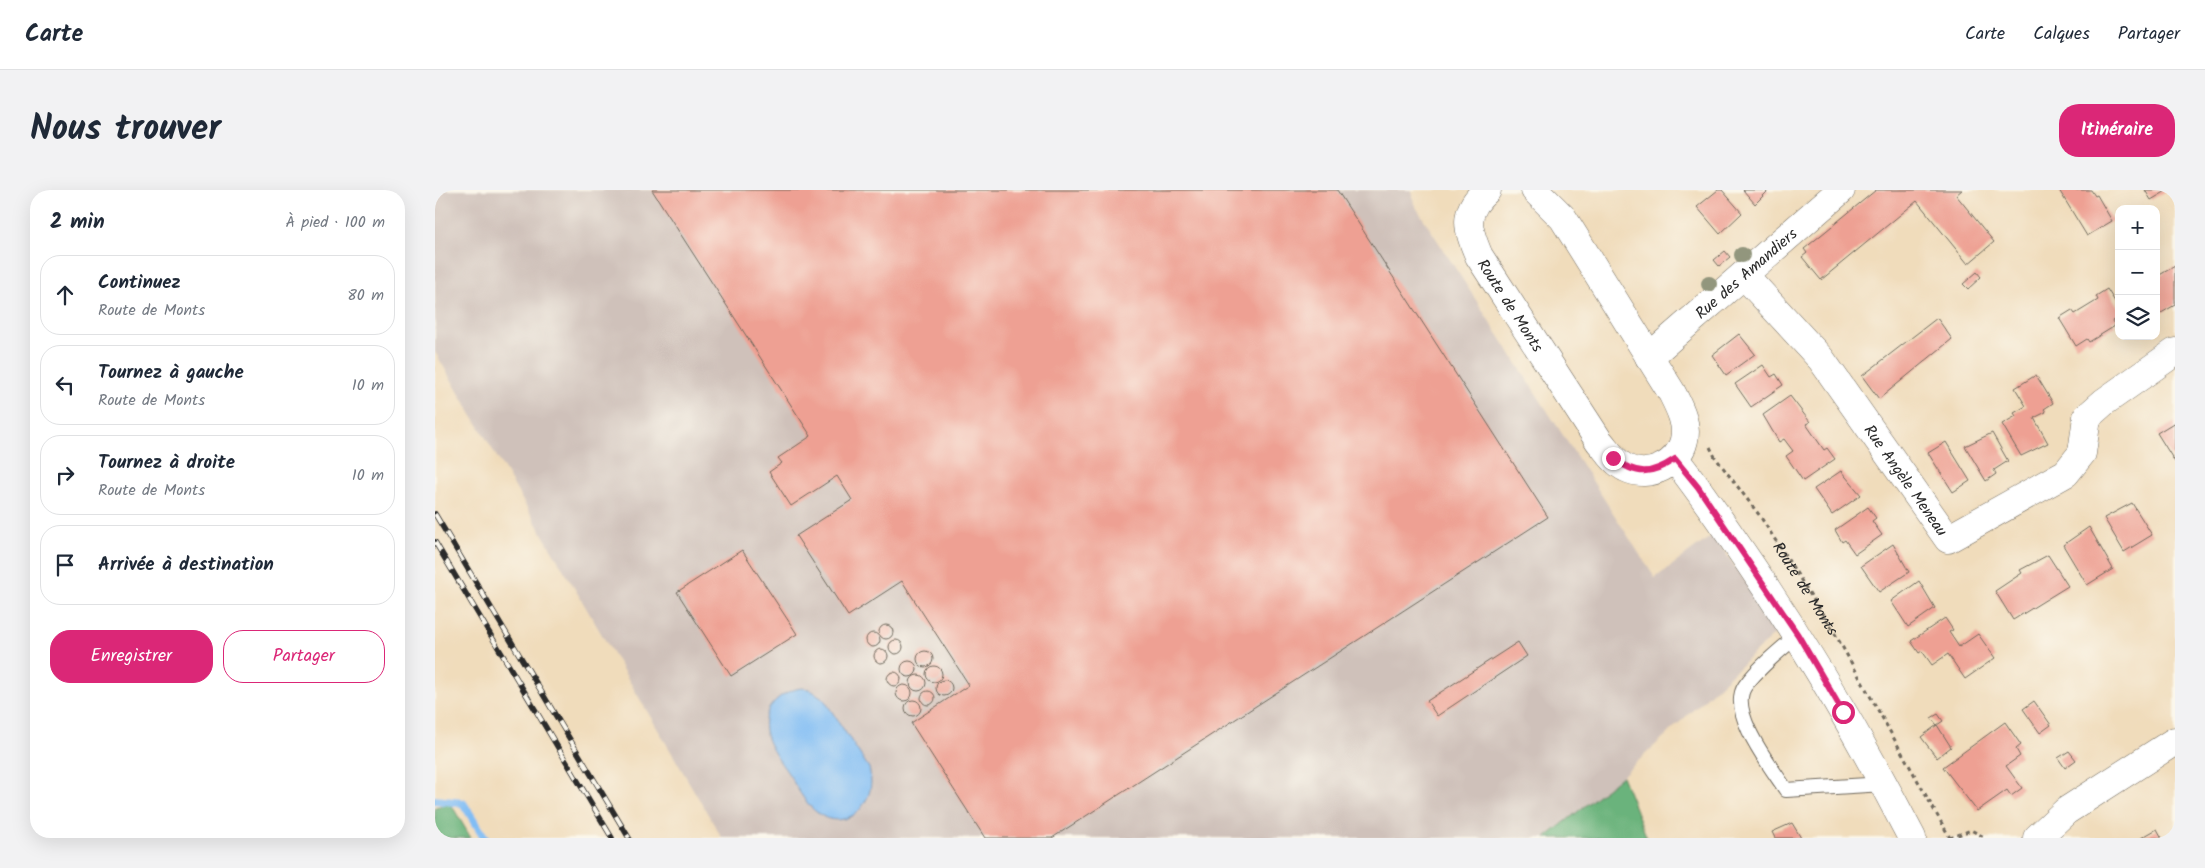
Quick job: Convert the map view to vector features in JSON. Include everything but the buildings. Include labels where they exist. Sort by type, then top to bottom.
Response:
[{"type":"main road","name":"Route de Monts","points":[[1487,190],[1475,201],[1469,218],[1469,228],[1476,248],[1599,441],[1613,458],[1627,469],[1645,472],[1660,469],[1675,459],[1698,487],[1798,635],[1884,784],[1912,838]]},
{"type":"main road","points":[[1535,190],[1563,218],[1672,392],[1683,416],[1685,440],[1675,459]]},
{"type":"main road","name":"Rue des Amandiers","points":[[1649,357],[1841,190]]},
{"type":"main road","name":"Rue Angèle Meneau","points":[[1744,275],[1821,359],[1948,539],[2066,474],[2082,453],[2087,417],[2104,402],[2175,352]]},
{"type":"main road","points":[[2037,838],[2066,811],[2175,741]]},
{"type":"lane","points":[[1798,635],[1779,651],[1744,688],[1740,704],[1745,725],[1785,790],[1884,784]]},
{"type":"path","name":"Route de Monts","points":[[1708,442],[1715,457],[1760,516],[1834,632],[1950,838],[1971,830],[1986,838]]},
{"type":"shaded area","points":[[435,190],[1411,190],[1414,204],[1655,578],[1713,535],[1779,630],[1622,776],[1545,838],[722,838],[435,352]]},
{"type":"green space","points":[[1622,776],[1647,838],[1545,838]]},
{"type":"green space","points":[[451,804],[471,838],[435,838],[435,807]]},
{"type":"water","points":[[801,688],[809,689],[823,698],[869,768],[871,784],[867,799],[858,812],[844,819],[829,819],[813,810],[772,750],[765,731],[767,711],[774,702],[790,691]]},
{"type":"waterway","points":[[435,800],[463,803],[485,838]]},
{"type":"railway","points":[[435,514],[629,838]]},
{"type":"railway","points":[[435,542],[612,838]]},
{"type":"route","points":[[1613,458],[1627,469],[1645,472],[1660,469],[1675,459],[1698,487],[1798,635],[1843,712]]}]
